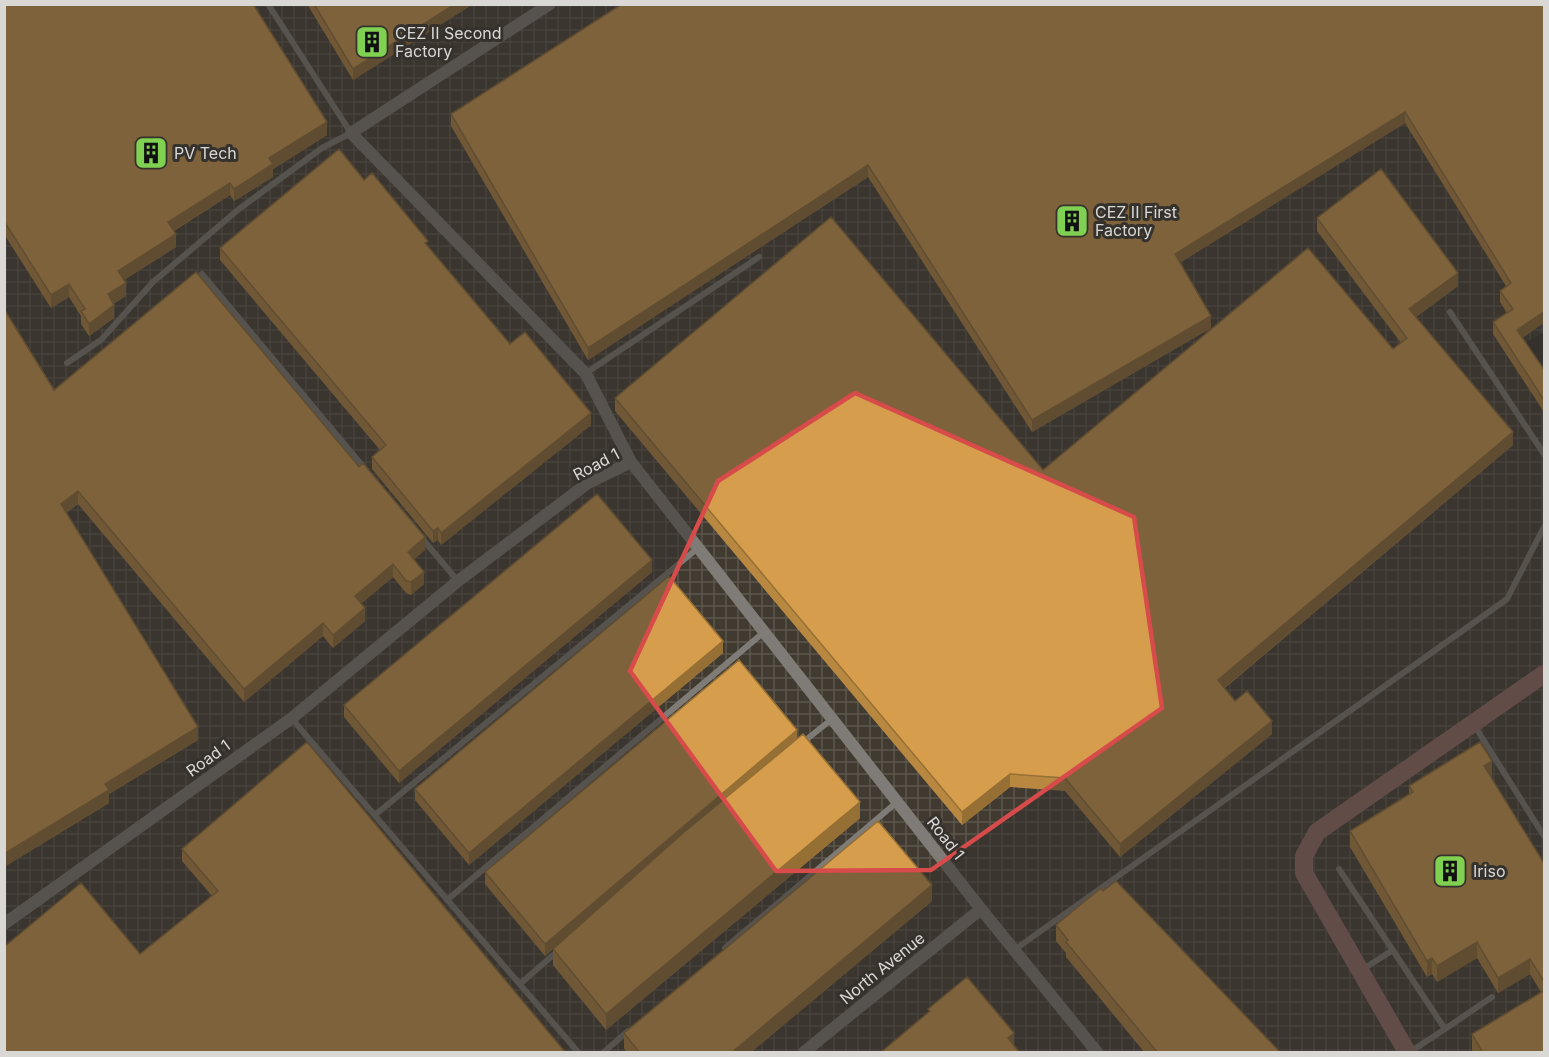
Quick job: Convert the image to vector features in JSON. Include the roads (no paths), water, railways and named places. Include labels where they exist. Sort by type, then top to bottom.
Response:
[{"type":"street","points":[[550,4],[351,133],[586,374],[631,462]]},
{"type":"street","name":"Road 1","points":[[4,924],[292,718],[458,581],[588,483],[631,462],[981,909],[1097,1053]]},
{"type":"street","points":[[1408,1053],[1304,873],[1304,856],[1317,832],[1545,674]]},
{"type":"street","name":"North Avenue","points":[[804,1053],[981,909]]},
{"type":"lane","points":[[68,363],[101,340],[153,282],[238,209],[313,155],[351,133],[268,4]]},
{"type":"lane","points":[[586,374],[759,257]]},
{"type":"lane","points":[[202,274],[368,473]]},
{"type":"lane","points":[[1450,312],[1545,454]]},
{"type":"lane","points":[[1014,950],[1507,599],[1545,526]]},
{"type":"lane","points":[[413,527],[458,581]]},
{"type":"lane","points":[[375,815],[698,548]]},
{"type":"lane","points":[[447,900],[764,632]]},
{"type":"lane","points":[[292,718],[520,982],[578,1053]]},
{"type":"lane","points":[[796,748],[832,719]]},
{"type":"lane","points":[[1473,722],[1545,836]]},
{"type":"lane","points":[[720,952],[897,802]]},
{"type":"lane","points":[[1340,869],[1445,1029]]},
{"type":"lane","points":[[520,982],[565,944]]},
{"type":"lane","points":[[1360,971],[1393,950]]},
{"type":"lane","points":[[1408,1053],[1492,997]]},
{"type":"lane","points":[[604,1053],[631,1029]]},
{"type":"place","name":"CEZ II Second Factory","points":[[372,42]]},
{"type":"place","name":"PV Tech","points":[[151,153]]},
{"type":"place","name":"CEZ II First Factory","points":[[1072,221]]},
{"type":"place","name":"Iriso","points":[[1450,871]]}]
